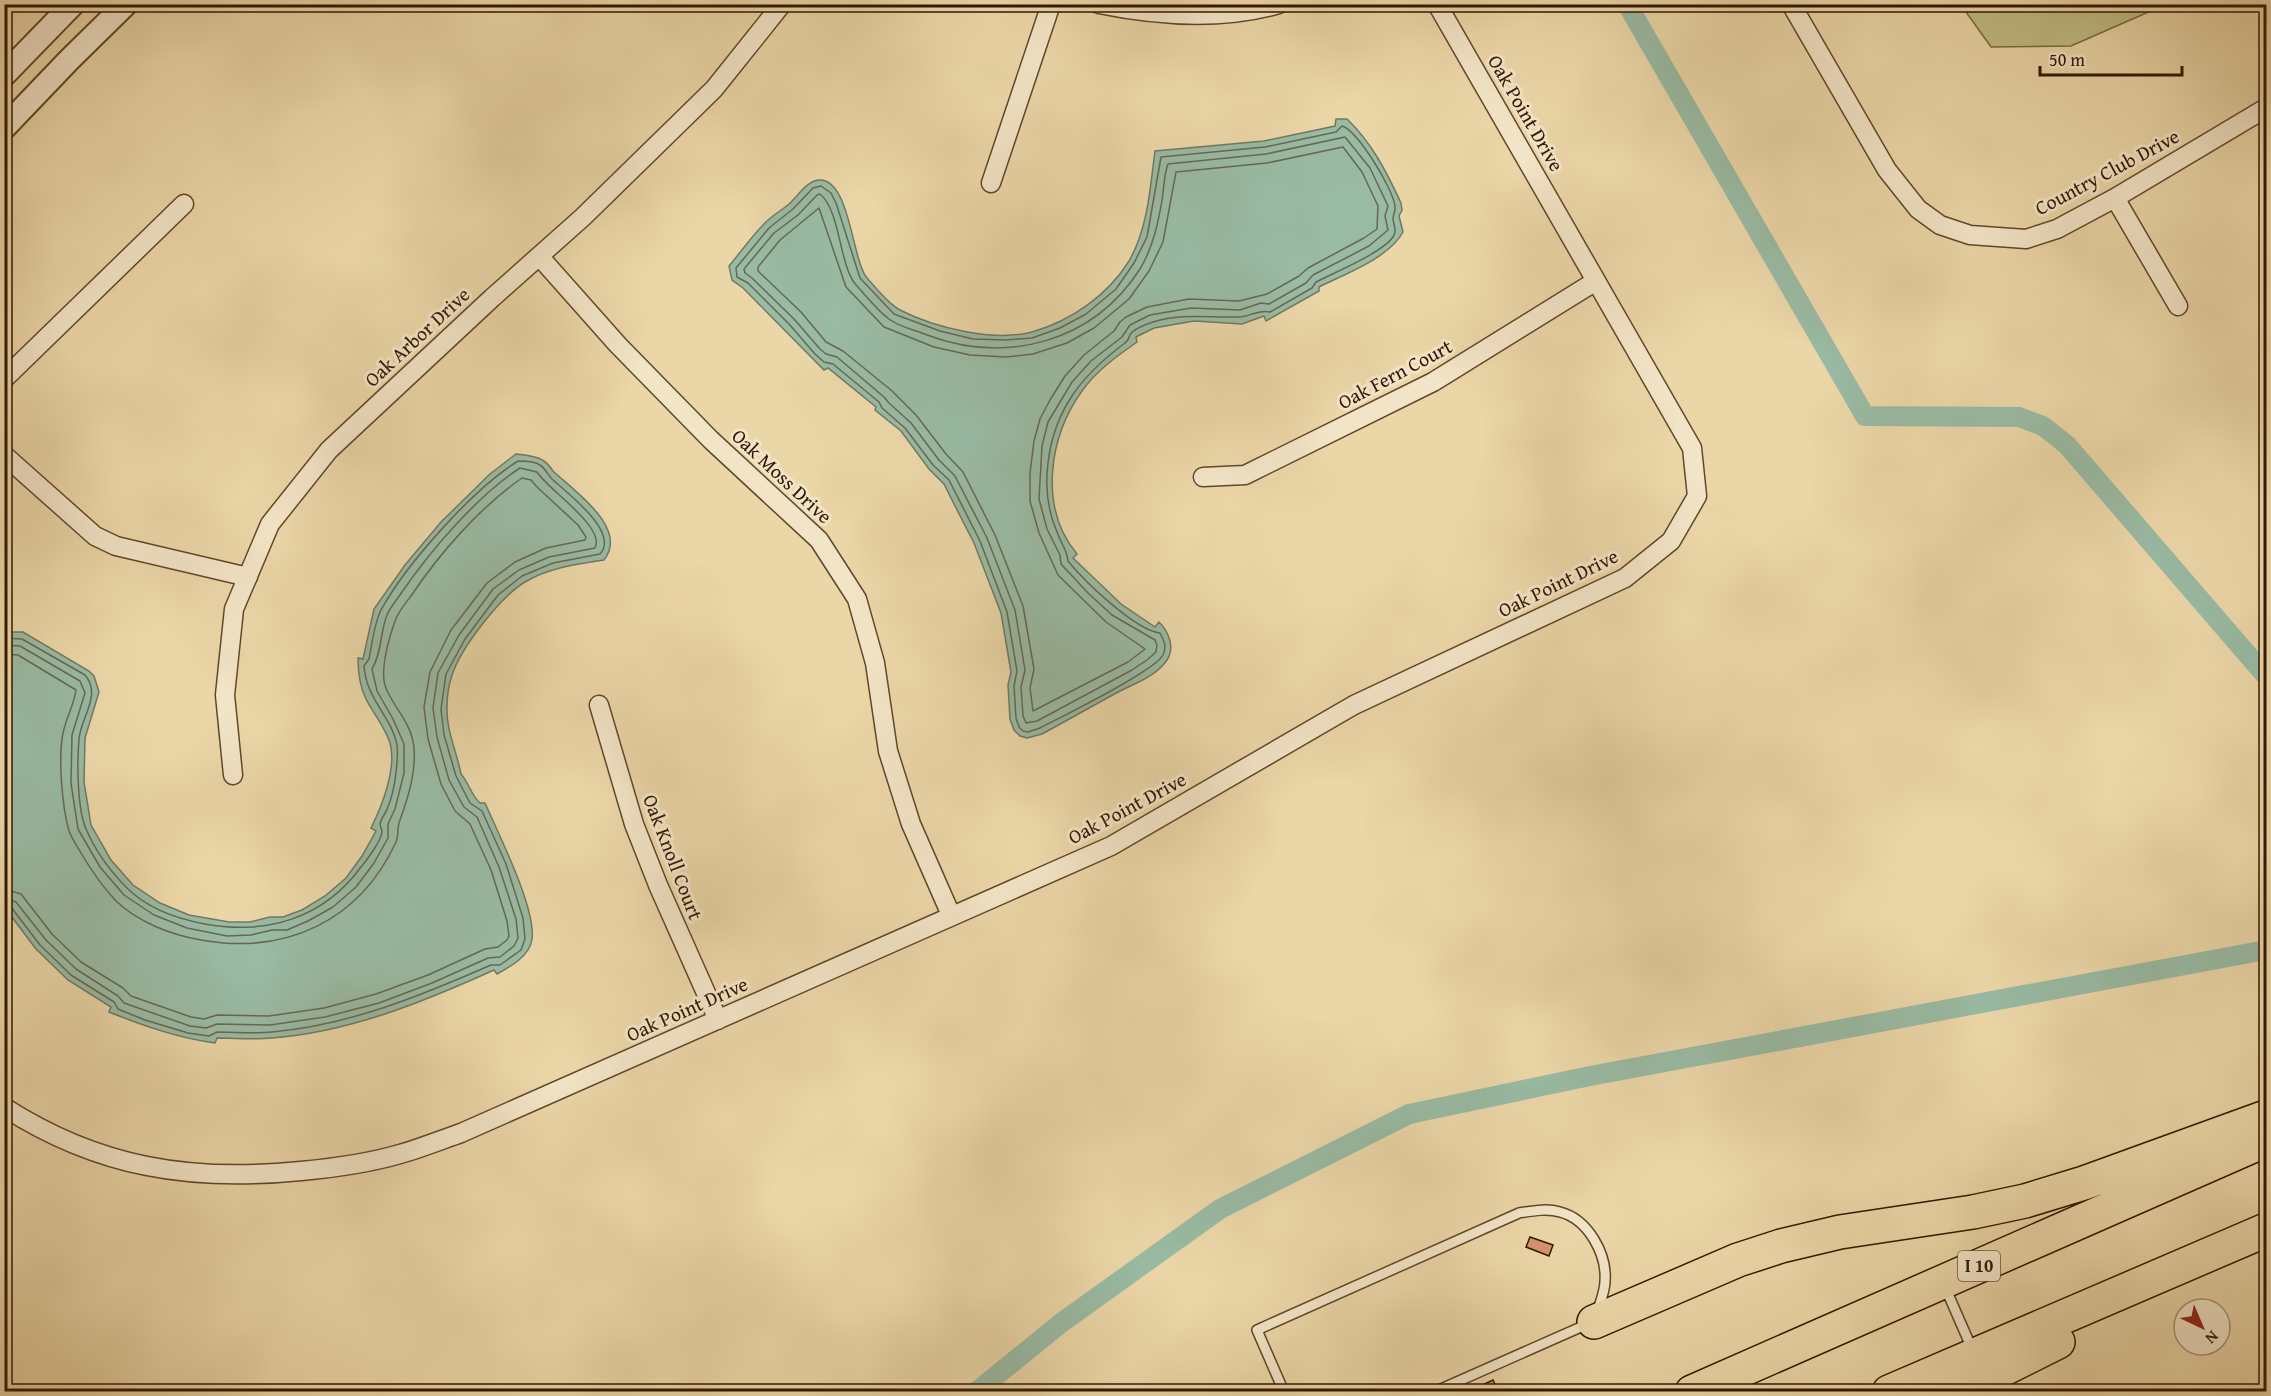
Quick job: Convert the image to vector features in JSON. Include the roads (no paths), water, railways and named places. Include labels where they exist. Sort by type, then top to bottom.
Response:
[{"type":"highway","points":[[1594,1322],[1738,1260],[1781,1246],[1840,1232],[1973,1212],[2025,1201],[2084,1183],[2266,1117]]},
{"type":"highway","name":"I 10","points":[[1692,1392],[2266,1140]]},
{"type":"highway","points":[[1889,1392],[2266,1230]]},
{"type":"highway","points":[[1958,1392],[2266,1240]]},
{"type":"street","points":[[4,75],[73,4]]},
{"type":"street","points":[[4,128],[126,4]]},
{"type":"street","name":"Oak Arbor Drive","points":[[233,775],[225,695],[234,609],[270,524],[329,450],[583,217],[714,89],[782,4]]},
{"type":"street","points":[[990,183],[1051,4]]},
{"type":"street","points":[[1099,4],[1148,13],[1202,15],[1255,11],[1279,4]]},
{"type":"street","name":"Oak Point Drive","points":[[4,1107],[48,1132],[95,1152],[145,1167],[206,1175],[259,1175],[331,1168],[399,1154],[461,1133],[1110,846],[1354,705],[1625,578],[1671,541],[1697,496],[1692,448],[1437,4]]},
{"type":"street","name":"Country Club Drive","points":[[1791,4],[1887,170],[1918,209],[1940,225],[1970,235],[2026,239],[2057,229],[2115,198],[2266,108]]},
{"type":"street","points":[[2115,198],[2178,306]]},
{"type":"street","points":[[4,379],[184,204]]},
{"type":"street","name":"Oak Moss Drive","points":[[539,256],[618,345],[704,432],[819,540],[857,599],[875,663],[888,750],[911,824],[951,915]]},
{"type":"street","name":"Oak Fern Court","points":[[1203,477],[1245,475],[1423,387],[1596,280]]},
{"type":"street","points":[[4,455],[95,536],[116,546],[248,577]]},
{"type":"street","name":"Oak Knoll Court","points":[[599,705],[634,824],[658,885],[718,1020]]},
{"type":"lane","points":[[1284,1392],[1257,1330],[1519,1213],[1539,1210],[1560,1212],[1579,1222],[1596,1242],[1604,1260],[1605,1282],[1594,1322],[1434,1392]]},
{"type":"lane","points":[[1943,1282],[1975,1355]]},
{"type":"water","points":[[1336,119],[1347,119],[1378,158],[1401,203],[1402,210],[1399,216],[1403,232],[1388,250],[1353,271],[1319,287],[1319,291],[1266,321],[1264,316],[1242,324],[1194,321],[1154,328],[1136,337],[1137,342],[1100,370],[1082,391],[1070,409],[1055,451],[1052,473],[1057,516],[1065,536],[1077,554],[1073,558],[1121,604],[1155,627],[1159,622],[1166,630],[1171,650],[1162,666],[1145,678],[1042,734],[1027,738],[1020,736],[1014,730],[1010,719],[1008,685],[1011,672],[1001,613],[974,543],[944,484],[929,469],[901,431],[875,410],[876,407],[828,368],[824,370],[743,288],[732,280],[729,266],[767,221],[789,204],[807,185],[820,180],[830,183],[838,193],[844,206],[862,269],[867,278],[882,296],[896,307],[914,317],[947,328],[1000,335],[1032,332],[1061,321],[1087,305],[1110,285],[1129,261],[1144,221],[1155,151],[1264,141],[1335,126]]},
{"type":"water","points":[[516,454],[532,456],[546,462],[596,511],[610,535],[610,548],[604,560],[573,565],[534,577],[504,599],[472,638],[457,664],[450,683],[447,716],[461,774],[477,800],[485,803],[515,871],[532,925],[532,939],[528,951],[497,974],[494,970],[386,1014],[301,1035],[251,1039],[217,1038],[215,1043],[161,1031],[109,1012],[111,1007],[68,980],[36,949],[5,908],[5,632],[23,632],[94,676],[99,692],[85,738],[84,782],[91,825],[111,860],[133,885],[160,903],[189,915],[229,922],[250,922],[270,917],[283,917],[302,910],[325,896],[346,878],[376,831],[371,828],[387,787],[392,753],[385,731],[364,694],[360,679],[358,658],[363,659],[374,609],[405,565],[441,522],[490,474]]},
{"type":"waterway","points":[[1627,4],[1865,416],[2019,417],[2043,426],[2067,445],[2266,676]]},
{"type":"waterway","points":[[976,1392],[1061,1323],[1220,1209],[1409,1114],[1590,1076],[2266,950]]}]
